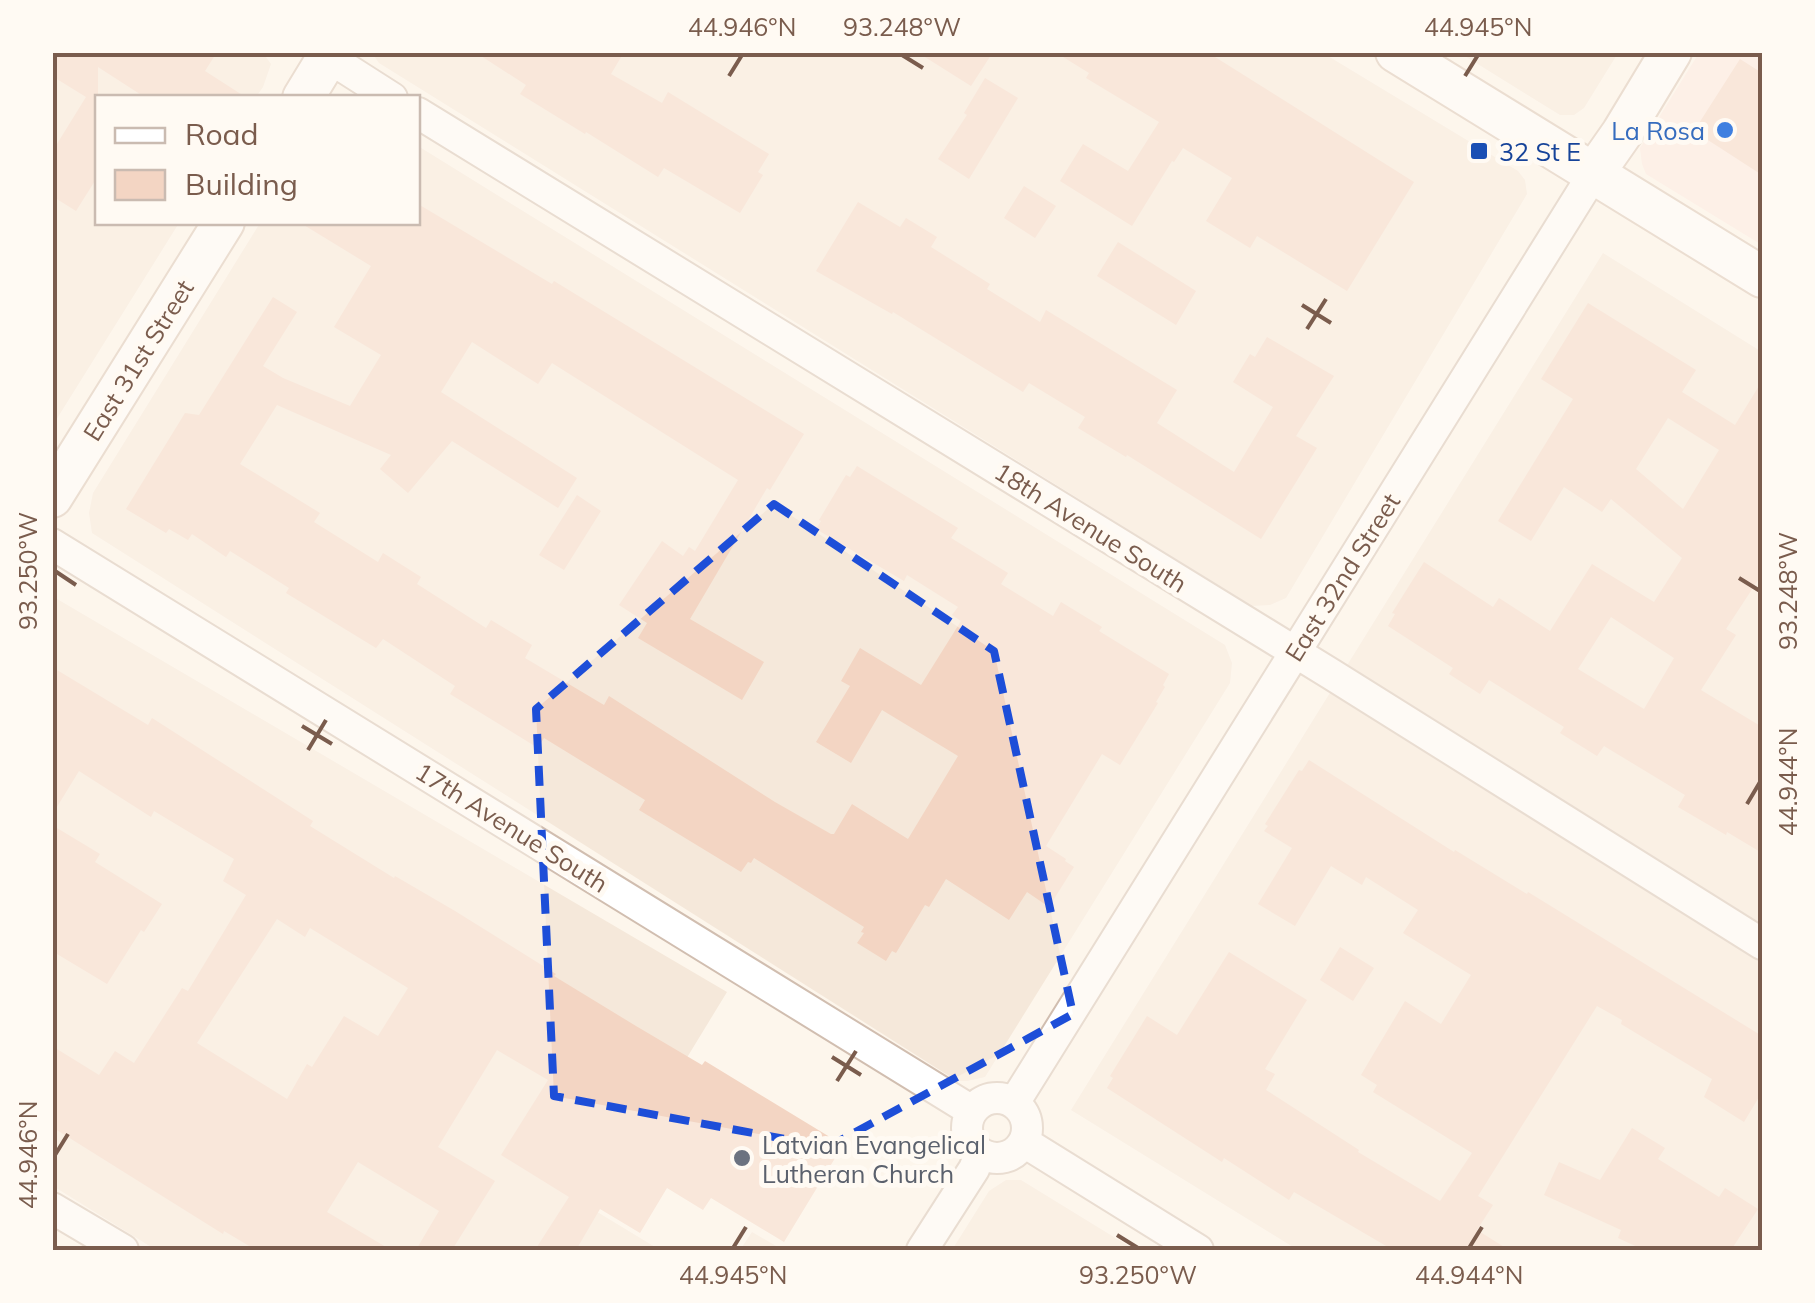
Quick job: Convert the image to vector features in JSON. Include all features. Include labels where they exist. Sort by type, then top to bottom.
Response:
[{"type":"street","points":[[1396,52],[1762,277]]},
{"type":"street","name":"East 32nd Street","points":[[1014,1102],[1671,52]]},
{"type":"street","points":[[305,95],[326,54],[388,95]]},
{"type":"street","name":"18th Avenue South","points":[[420,114],[1762,944]]},
{"type":"street","name":"East 31st Street","points":[[52,497],[222,225]]},
{"type":"street","name":"17th Avenue South","points":[[52,544],[972,1111]]},
{"type":"street","points":[[991,1098],[1014,1102],[1025,1115],[1028,1127],[1024,1142],[1006,1158],[980,1154],[968,1140],[966,1126],[972,1111],[991,1098]]},
{"type":"street","points":[[1024,1142],[1198,1250]]},
{"type":"street","points":[[922,1250],[980,1154]]},
{"type":"street","points":[[52,1208],[123,1250]]},
{"type":"highlighted area","points":[[774,504],[994,651],[1073,1014],[828,1147],[554,1096],[536,709]]},
{"type":"shaded area","points":[[53,53],[263,53],[271,64],[257,95],[95,95],[95,225],[178,225],[53,425]]},
{"type":"shaded area","points":[[372,53],[1323,53],[1518,171],[1525,180],[1527,194],[1286,598],[1270,605],[1251,606],[379,63]]},
{"type":"shaded area","points":[[1460,53],[1618,53],[1584,108],[1574,115],[1560,115]]},
{"type":"shaded area","points":[[1699,53],[1762,53],[1762,245],[1646,174],[1642,164],[1640,148]]},
{"type":"shaded area","points":[[420,147],[1225,645],[1232,663],[1230,683],[985,1077],[957,1081],[92,533],[89,513],[93,493],[259,225],[420,225]]},
{"type":"shaded area","points":[[1603,253],[1762,352],[1762,1250],[1298,1250],[1071,1110]]},
{"type":"shaded area","points":[[52,596],[727,992],[594,1210],[660,1250],[156,1250],[53,1186]]},
{"type":"shaded area","points":[[1006,1180],[1021,1180],[1135,1250],[952,1250],[989,1191]]},
{"type":"shaded area","points":[[752,1232],[783,1250],[740,1250]]},
{"type":"building","points":[[52,52],[217,52],[205,71],[242,95],[141,95],[98,67],[95,181],[76,211],[52,196],[52,152],[86,97],[52,76]]},
{"type":"building","points":[[475,52],[624,52],[611,74],[662,103],[668,92],[769,154],[758,172],[763,175],[740,213],[664,168],[658,177],[585,134],[520,94],[526,85]]},
{"type":"building","points":[[917,52],[993,52],[971,86]]},
{"type":"building","points":[[1055,52],[1207,52],[1414,182],[1347,291],[1257,236],[1250,248],[1206,221],[1232,178],[1183,148],[1132,226],[1060,181],[1083,144],[1128,171],[1159,122],[1086,78],[1089,73]]},
{"type":"building","points":[[1740,59],[1762,73],[1762,175],[1694,131]]},
{"type":"building","points":[[985,78],[1018,98],[969,179],[938,159],[967,115],[964,113]]},
{"type":"building","points":[[1024,186],[1056,206],[1035,238],[1004,218]]},
{"type":"building","points":[[858,202],[900,227],[906,218],[937,237],[931,247],[1040,322],[1046,310],[1177,390],[1157,423],[1234,472],[1273,407],[1233,382],[1250,354],[1255,357],[1267,337],[1334,376],[1296,436],[1317,448],[1261,539],[1078,428],[1085,417],[1029,383],[1023,392],[893,312],[816,271]]},
{"type":"building","points":[[420,205],[552,284],[554,281],[804,434],[770,490],[767,488],[690,619],[764,662],[742,700],[638,638],[647,623],[619,605],[662,541],[683,556],[689,547],[695,551],[738,480],[552,363],[538,384],[472,342],[441,392],[577,478],[558,508],[452,441],[408,493],[380,469],[391,455],[277,405],[240,464],[320,513],[314,522],[378,562],[383,553],[421,577],[417,584],[486,628],[491,620],[532,645],[525,658],[604,705],[609,696],[831,834],[852,804],[908,839],[958,756],[882,710],[851,763],[816,742],[850,686],[841,681],[860,648],[921,685],[961,621],[952,615],[958,607],[907,575],[904,581],[816,529],[846,475],[850,477],[857,466],[958,528],[951,538],[1008,573],[1001,584],[1053,616],[1061,602],[1102,627],[1099,631],[1169,674],[1158,703],[1120,765],[1102,754],[1046,846],[1074,867],[1049,907],[1027,892],[1009,920],[946,879],[896,953],[892,951],[886,961],[857,943],[864,927],[754,858],[741,872],[639,810],[645,800],[544,738],[538,748],[450,694],[455,686],[383,639],[376,648],[286,593],[289,588],[230,551],[226,557],[192,534],[188,540],[169,529],[166,533],[126,509],[185,413],[199,415],[273,297],[297,312],[263,366],[350,406],[381,355],[334,327],[371,266],[304,225],[420,225]]},
{"type":"building","points":[[1118,242],[1196,291],[1176,325],[1097,276]]},
{"type":"building","points":[[1588,303],[1696,370],[1682,392],[1735,425],[1762,381],[1762,574],[1726,629],[1736,635],[1701,690],[1762,727],[1762,853],[1678,807],[1685,795],[1604,746],[1597,756],[1560,733],[1564,727],[1489,680],[1480,694],[1449,674],[1453,668],[1388,626],[1424,562],[1493,607],[1499,598],[1550,631],[1592,564],[1654,602],[1682,558],[1611,499],[1602,512],[1564,487],[1531,541],[1498,521],[1573,399],[1541,379]],"holes":[[[1668,418],[1719,450],[1683,509],[1636,469]],[[1611,617],[1674,658],[1644,709],[1578,669]]]},
{"type":"building","points":[[577,495],[601,511],[564,570],[539,555]]},
{"type":"building","points":[[52,667],[148,725],[152,718],[394,878],[455,911],[636,1026],[702,1065],[705,1061],[843,1145],[784,1242],[711,1198],[703,1210],[667,1188],[640,1233],[600,1209],[576,1250],[535,1250],[569,1197],[501,1155],[548,1080],[497,1050],[438,1147],[495,1181],[452,1250],[416,1250],[439,1211],[358,1162],[327,1212],[391,1250],[256,1250],[224,1231],[223,1234],[52,1127],[52,1046],[99,1075],[115,1051],[134,1063],[182,988],[188,991],[246,895],[223,881],[234,859],[154,811],[151,817],[79,771],[52,815]],"holes":[[[277,919],[305,937],[310,928],[408,988],[378,1036],[344,1016],[312,1067],[307,1064],[287,1099],[197,1043]]]},
{"type":"building","points":[[1309,760],[1454,852],[1528,892],[1762,1036],[1762,1092],[1744,1122],[1704,1097],[1712,1079],[1597,1006],[1478,1196],[1493,1205],[1477,1230],[1509,1250],[1393,1250],[1294,1192],[1289,1200],[1107,1088],[1113,1078],[1110,1076],[1147,1016],[1177,1035],[1229,952],[1307,1000],[1265,1069],[1275,1074],[1266,1090],[1440,1201],[1472,1153],[1373,1092],[1377,1085],[1361,1075],[1405,1001],[1441,1024],[1471,975],[1403,933],[1418,910],[1366,877],[1362,885],[1331,866],[1295,926],[1258,904],[1292,848],[1264,831],[1268,826],[1265,824]]},
{"type":"building","points":[[52,825],[100,854],[95,862],[162,904],[107,984],[52,951]]},
{"type":"building","points":[[1340,947],[1374,968],[1353,1001],[1320,980]]},
{"type":"building","points":[[1632,1128],[1665,1148],[1658,1159],[1719,1197],[1725,1188],[1758,1209],[1731,1250],[1644,1250],[1618,1238],[1621,1230],[1544,1195],[1559,1162],[1600,1180]]},
{"type":"place","name":"La Rosa","points":[[1725,130]]},
{"type":"place","name":"32 St E","points":[[1479,151]]},
{"type":"place","name":"Latvian Evangelical Lutheran Church","points":[[742,1158]]}]
